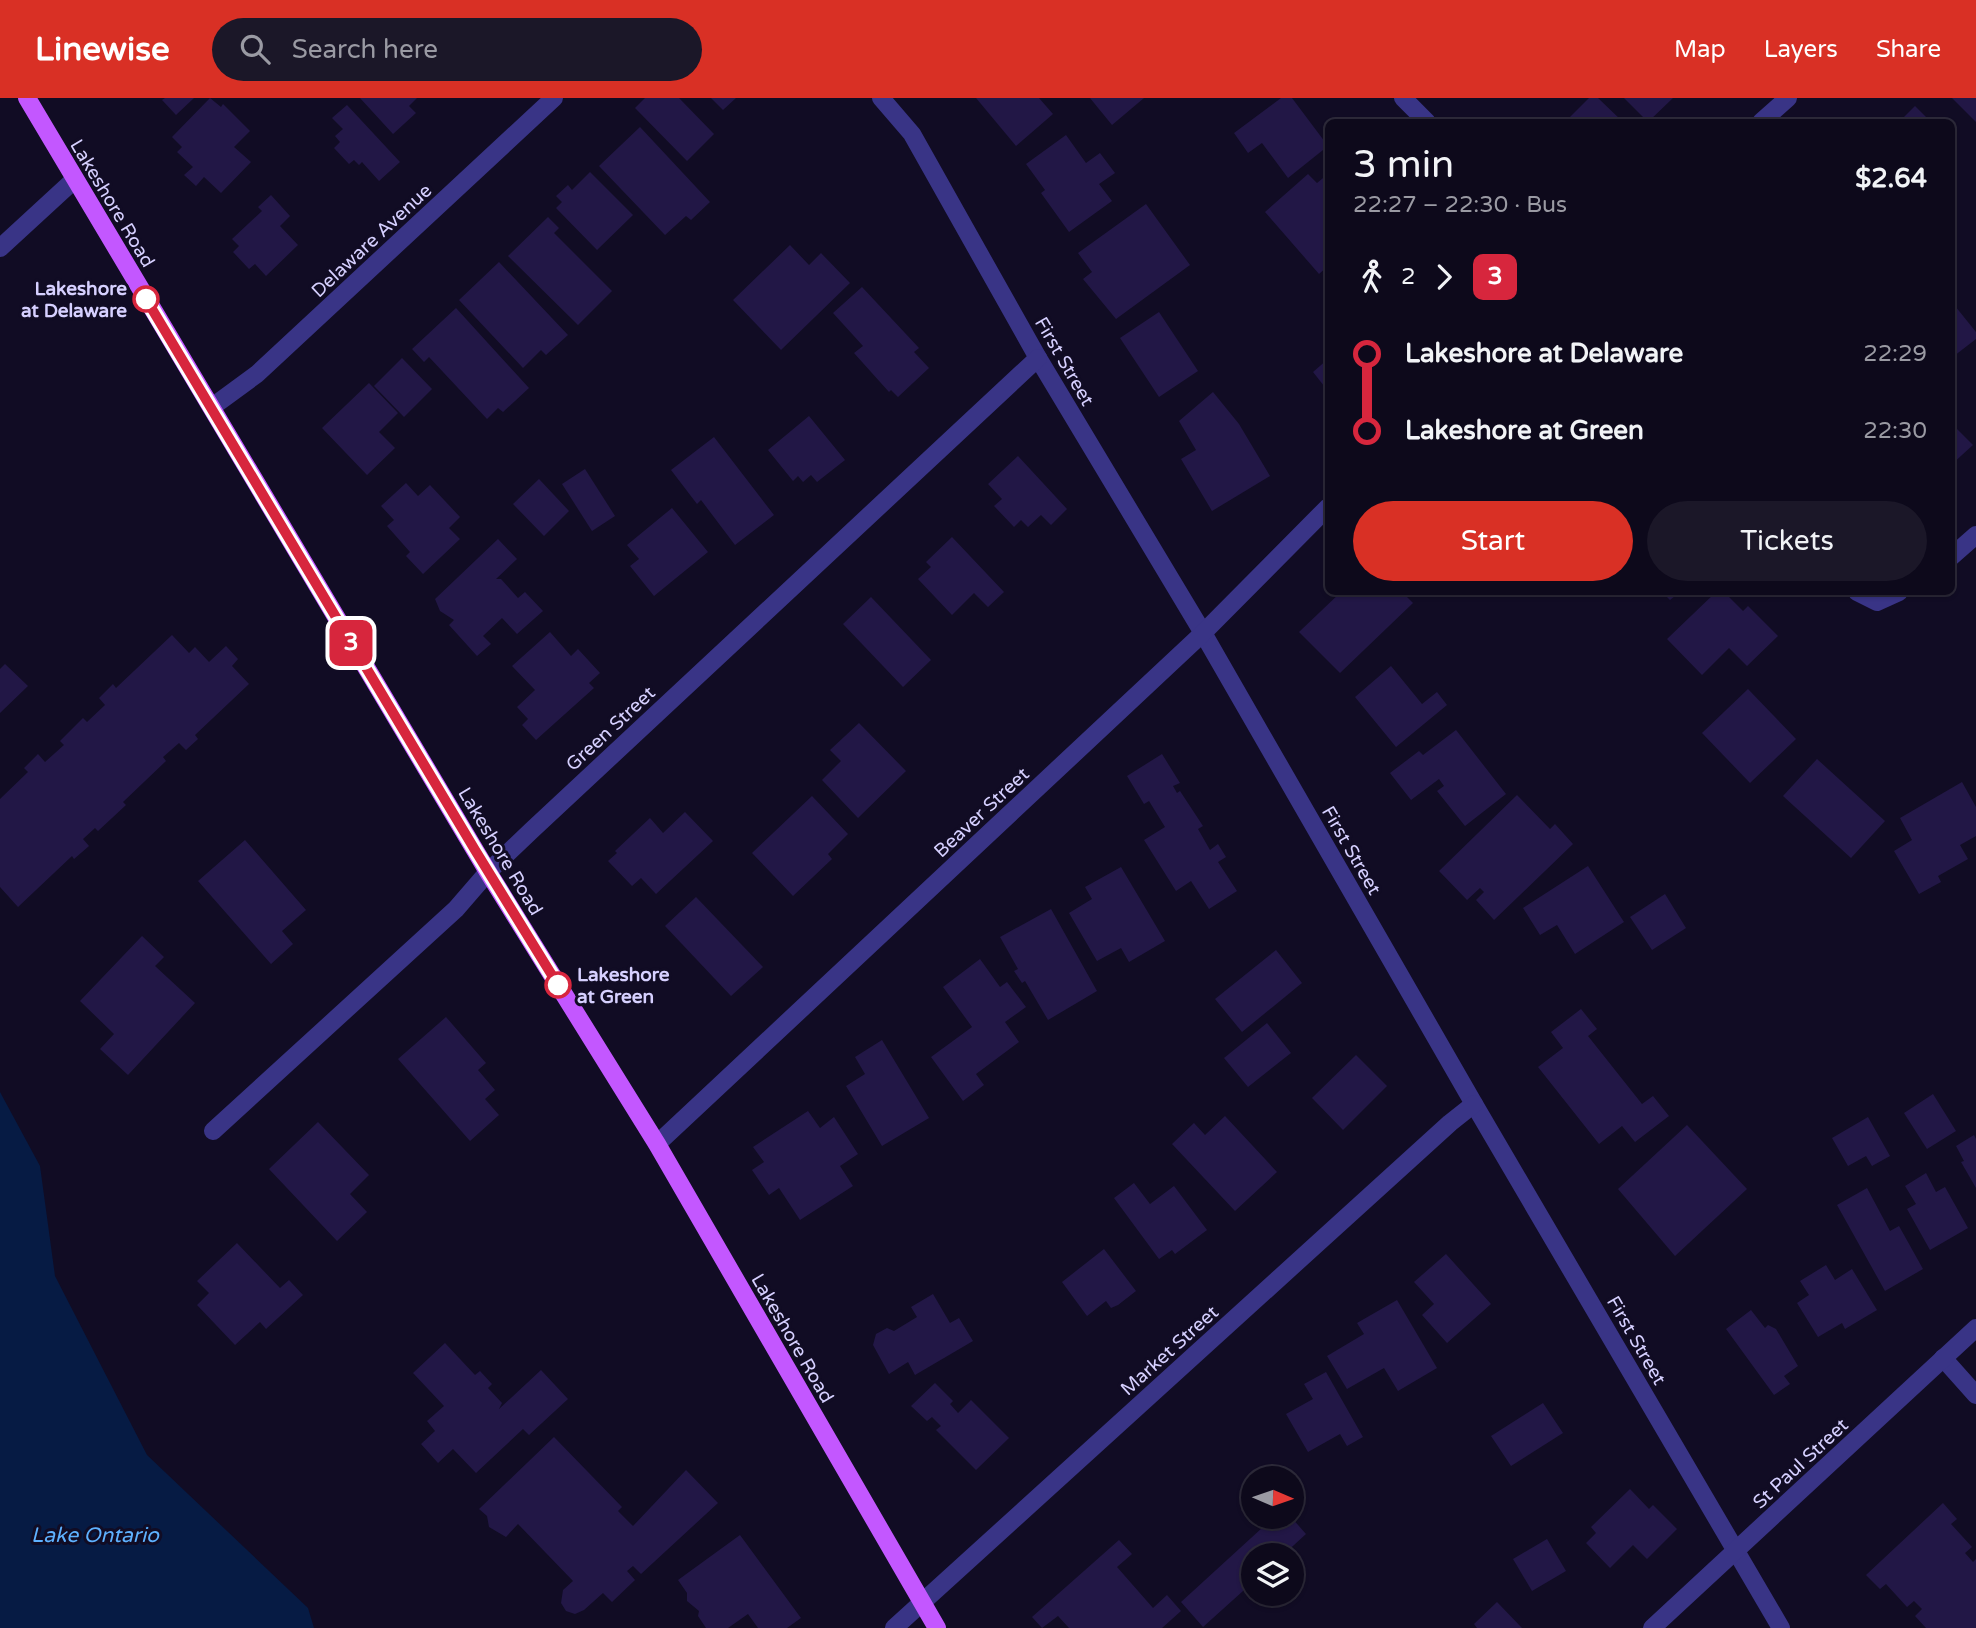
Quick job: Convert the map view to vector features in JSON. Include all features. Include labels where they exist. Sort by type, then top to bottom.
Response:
[{"type":"main road","name":"Lakeshore Road","points":[[27,98],[488,872],[657,1144],[937,1628]]},
{"type":"street","name":"Delaware Avenue","points":[[212,407],[257,374],[554,98]]},
{"type":"street","name":"First Street","points":[[881,98],[912,134],[1038,358],[1203,633],[1474,1104],[1781,1628]]},
{"type":"street","points":[[1403,98],[1424,119]]},
{"type":"street","points":[[1765,119],[1788,98]]},
{"type":"street","points":[[0,248],[74,180]]},
{"type":"street","name":"Green Street","points":[[214,1131],[456,909],[488,872],[1038,358]]},
{"type":"street","name":"Beaver Street","points":[[657,1144],[1203,633],[1325,510]]},
{"type":"street","points":[[1955,553],[1976,535]]},
{"type":"street","points":[[1863,595],[1877,602],[1892,595]]},
{"type":"street","name":"Market Street","points":[[894,1628],[1474,1104]]},
{"type":"street","name":"St Paul Street","points":[[1652,1628],[1976,1328]]},
{"type":"street","points":[[1943,1359],[1976,1395]]},
{"type":"water","name":"Lake Ontario","points":[[0,1092],[40,1166],[55,1276],[147,1455],[308,1608],[314,1628],[0,1628]]},
{"type":"building","points":[[194,98],[176,115],[162,100]]},
{"type":"building","points":[[210,98],[221,107],[223,104],[250,131],[234,147],[251,162],[221,193],[204,177],[196,186],[184,175],[193,167],[177,152],[182,147],[172,137]]},
{"type":"building","points":[[360,98],[417,98],[409,106],[416,113],[393,134]]},
{"type":"building","points":[[645,98],[679,98],[714,134],[687,161],[635,108]]},
{"type":"building","points":[[711,98],[736,98],[723,110]]},
{"type":"building","points":[[976,98],[1039,98],[1053,114],[1016,146]]},
{"type":"building","points":[[1090,98],[1144,98],[1112,125]]},
{"type":"building","points":[[1281,98],[1292,98],[1325,142],[1325,148],[1288,178],[1262,143],[1248,153],[1234,133]]},
{"type":"building","points":[[1589,98],[1598,98],[1620,119],[1568,119]]},
{"type":"building","points":[[1624,98],[1673,98],[1651,119],[1645,119]]},
{"type":"building","points":[[1952,98],[1976,98],[1976,122]]},
{"type":"building","points":[[347,105],[400,162],[379,181],[362,162],[359,165],[354,160],[349,164],[334,148],[340,142],[335,136],[343,129],[332,118]]},
{"type":"building","points":[[1915,106],[1928,119],[1902,119]]},
{"type":"building","points":[[640,127],[710,202],[691,220],[686,216],[665,235],[599,166]]},
{"type":"building","points":[[1066,135],[1086,163],[1100,153],[1115,173],[1099,184],[1112,201],[1069,232],[1041,193],[1045,190],[1026,164]]},
{"type":"building","points":[[590,172],[633,215],[597,250],[556,208],[562,202],[556,196],[568,185],[572,190]]},
{"type":"building","points":[[1308,174],[1317,183],[1325,176],[1325,269],[1319,274],[1265,212]]},
{"type":"building","points":[[271,195],[290,216],[280,226],[298,245],[266,276],[255,264],[249,269],[233,252],[239,246],[232,239],[262,211],[258,207]]},
{"type":"building","points":[[1146,204],[1190,265],[1116,319],[1083,279],[1092,272],[1078,253]]},
{"type":"building","points":[[548,217],[559,228],[554,233],[612,291],[578,325],[508,256]]},
{"type":"building","points":[[790,245],[809,265],[821,253],[850,283],[781,350],[733,300]]},
{"type":"building","points":[[499,262],[568,335],[546,355],[541,350],[523,368],[459,300]]},
{"type":"building","points":[[862,287],[919,348],[914,352],[929,368],[898,397],[891,390],[889,392],[854,353],[863,346],[833,313]]},
{"type":"building","points":[[1955,306],[1976,332],[1976,339],[1955,355]]},
{"type":"building","points":[[456,308],[529,388],[503,412],[498,408],[487,419],[429,357],[424,362],[412,349]]},
{"type":"building","points":[[1159,312],[1198,371],[1159,397],[1120,338]]},
{"type":"building","points":[[402,358],[432,389],[404,417],[374,386]]},
{"type":"building","points":[[1325,362],[1325,387],[1313,372]]},
{"type":"building","points":[[369,383],[398,413],[379,432],[395,448],[367,475],[322,428]]},
{"type":"building","points":[[1213,392],[1239,424],[1270,476],[1212,511],[1181,459],[1196,450],[1179,421]]},
{"type":"building","points":[[809,416],[845,460],[817,482],[811,475],[803,482],[798,476],[793,481],[768,450]]},
{"type":"building","points":[[1955,427],[1973,445],[1955,461]]},
{"type":"building","points":[[714,437],[774,515],[735,545],[701,500],[697,504],[671,470]]},
{"type":"building","points":[[1018,456],[1067,509],[1051,525],[1041,515],[1028,527],[1021,520],[1014,527],[994,506],[1002,499],[988,484]]},
{"type":"building","points":[[585,469],[615,516],[592,531],[562,484]]},
{"type":"building","points":[[539,479],[569,511],[544,536],[513,504]]},
{"type":"building","points":[[406,483],[418,496],[430,485],[460,517],[449,528],[460,539],[423,574],[406,556],[410,552],[387,526],[394,520],[381,506]]},
{"type":"building","points":[[672,508],[708,552],[654,596],[630,566],[639,559],[627,545]]},
{"type":"building","points":[[952,537],[1004,592],[988,607],[974,593],[952,615],[918,579],[931,567],[926,562]]},
{"type":"building","points":[[498,539],[517,559],[496,579],[501,579],[518,598],[525,592],[543,611],[517,634],[502,618],[483,636],[491,644],[477,656],[449,625],[454,620],[440,611],[435,599]]},
{"type":"building","points":[[1338,595],[1405,595],[1413,603],[1340,673],[1299,632]]},
{"type":"building","points":[[1713,595],[1727,595],[1743,611],[1748,606],[1778,636],[1747,666],[1729,648],[1702,675],[1667,639]]},
{"type":"building","points":[[871,597],[931,660],[903,687],[843,624]]},
{"type":"building","points":[[550,632],[571,656],[578,649],[600,673],[589,683],[594,688],[536,740],[522,725],[528,719],[517,707],[535,690],[512,666]]},
{"type":"building","points":[[172,635],[189,653],[195,647],[209,662],[226,646],[238,659],[232,666],[249,684],[195,735],[198,739],[186,750],[179,743],[163,757],[166,761],[123,802],[126,805],[98,831],[95,828],[83,839],[89,846],[74,859],[72,856],[18,907],[0,887],[0,799],[28,772],[24,768],[38,754],[45,762],[64,745],[60,741],[83,718],[87,722],[105,705],[99,698],[113,684],[116,688]]},
{"type":"building","points":[[5,664],[28,686],[0,713],[0,669]]},
{"type":"building","points":[[1391,666],[1422,704],[1437,692],[1447,705],[1396,747],[1355,697]]},
{"type":"building","points":[[1748,689],[1796,739],[1750,783],[1702,733]]},
{"type":"building","points":[[859,723],[906,771],[858,818],[822,780],[841,761],[830,750]]},
{"type":"building","points":[[1456,730],[1506,794],[1465,826],[1437,791],[1444,786],[1439,779],[1411,800],[1390,773],[1419,751],[1423,755]]},
{"type":"building","points":[[1162,754],[1180,783],[1173,786],[1177,793],[1180,791],[1203,826],[1198,829],[1210,850],[1218,844],[1226,857],[1218,862],[1237,891],[1209,909],[1191,881],[1176,891],[1144,840],[1165,827],[1149,801],[1144,804],[1127,776]]},
{"type":"building","points":[[1817,759],[1885,821],[1851,858],[1783,796]]},
{"type":"building","points":[[1962,782],[1976,807],[1976,836],[1960,845],[1968,859],[1938,876],[1941,882],[1919,894],[1894,851],[1912,840],[1900,818]]},
{"type":"building","points":[[1517,795],[1550,829],[1555,824],[1573,844],[1494,920],[1476,900],[1484,892],[1480,888],[1467,900],[1439,871]]},
{"type":"building","points":[[812,796],[848,834],[828,854],[832,859],[793,896],[752,853]]},
{"type":"building","points":[[685,812],[713,841],[656,894],[641,878],[632,886],[608,861],[650,818],[663,833]]},
{"type":"building","points":[[245,840],[306,910],[282,931],[293,944],[271,964],[198,881]]},
{"type":"building","points":[[1588,866],[1624,922],[1575,954],[1557,925],[1540,935],[1523,908]]},
{"type":"building","points":[[1121,867],[1165,941],[1129,962],[1121,948],[1097,961],[1069,913],[1092,899],[1085,887]]},
{"type":"building","points":[[1665,894],[1686,928],[1652,950],[1630,917]]},
{"type":"building","points":[[696,897],[763,967],[731,996],[665,926]]},
{"type":"building","points":[[1051,909],[1097,991],[1048,1020],[1025,981],[1022,983],[1014,971],[1018,969],[1000,937]]},
{"type":"building","points":[[142,936],[164,957],[155,966],[195,1003],[128,1075],[100,1049],[114,1034],[80,1001]]},
{"type":"building","points":[[1276,950],[1302,983],[1242,1032],[1215,999]]},
{"type":"building","points":[[980,959],[1000,987],[1007,982],[1026,1007],[1005,1022],[1019,1042],[976,1074],[984,1085],[963,1101],[931,1057],[972,1027],[943,987]]},
{"type":"building","points":[[1581,1009],[1597,1029],[1588,1036],[1642,1104],[1653,1096],[1669,1116],[1635,1142],[1622,1126],[1599,1144],[1538,1067],[1563,1048],[1551,1032]]},
{"type":"building","points":[[446,1017],[486,1063],[478,1070],[495,1090],[485,1099],[499,1115],[470,1141],[398,1059]]},
{"type":"building","points":[[1267,1023],[1291,1053],[1248,1087],[1224,1058]]},
{"type":"building","points":[[882,1040],[929,1118],[882,1146],[846,1086],[865,1074],[855,1057]]},
{"type":"building","points":[[1356,1055],[1387,1086],[1343,1130],[1312,1098]]},
{"type":"building","points":[[1933,1094],[1956,1131],[1927,1149],[1904,1113]]},
{"type":"building","points":[[808,1111],[820,1128],[834,1117],[858,1154],[840,1166],[853,1186],[800,1220],[779,1188],[769,1195],[752,1170],[764,1162],[753,1147]]},
{"type":"building","points":[[1225,1116],[1277,1172],[1235,1211],[1172,1144],[1194,1123],[1205,1135]]},
{"type":"building","points":[[1868,1117],[1890,1156],[1872,1166],[1866,1156],[1848,1166],[1832,1138]]},
{"type":"building","points":[[318,1122],[369,1175],[350,1194],[367,1212],[337,1241],[269,1169]]},
{"type":"building","points":[[1687,1125],[1747,1189],[1675,1256],[1618,1189]]},
{"type":"building","points":[[1974,1135],[1976,1188],[1961,1162],[1964,1161],[1956,1146]]},
{"type":"building","points":[[1926,1173],[1936,1192],[1945,1187],[1968,1228],[1930,1250],[1907,1209],[1916,1204],[1905,1186]]},
{"type":"building","points":[[1134,1183],[1150,1204],[1174,1186],[1207,1230],[1175,1254],[1172,1250],[1159,1259],[1114,1198]]},
{"type":"building","points":[[1867,1188],[1890,1231],[1899,1226],[1923,1269],[1885,1291],[1837,1205]]},
{"type":"building","points":[[237,1243],[280,1288],[289,1280],[303,1295],[266,1329],[260,1322],[235,1345],[197,1305],[209,1293],[197,1281]]},
{"type":"building","points":[[1104,1249],[1136,1291],[1111,1308],[1106,1301],[1087,1316],[1062,1282]]},
{"type":"building","points":[[1446,1254],[1491,1304],[1447,1343],[1422,1315],[1434,1304],[1414,1282]]},
{"type":"building","points":[[1826,1265],[1835,1280],[1852,1269],[1877,1310],[1845,1329],[1842,1323],[1818,1337],[1797,1303],[1809,1295],[1800,1281]]},
{"type":"building","points":[[933,1294],[950,1323],[959,1318],[973,1341],[915,1375],[908,1362],[889,1374],[873,1345],[876,1334],[887,1328],[894,1331],[917,1317],[911,1307]]},
{"type":"building","points":[[1397,1300],[1437,1368],[1398,1391],[1384,1368],[1347,1389],[1327,1356],[1364,1334],[1357,1323]]},
{"type":"building","points":[[1751,1310],[1765,1328],[1768,1325],[1776,1329],[1798,1366],[1784,1376],[1790,1384],[1774,1395],[1726,1329]]},
{"type":"building","points":[[445,1343],[475,1375],[480,1371],[492,1384],[488,1388],[502,1403],[499,1409],[541,1370],[568,1399],[529,1435],[523,1429],[476,1473],[453,1449],[438,1463],[421,1444],[435,1431],[427,1421],[444,1406],[413,1373]]},
{"type":"building","points":[[1326,1372],[1363,1437],[1347,1446],[1340,1434],[1308,1452],[1286,1414],[1313,1399],[1304,1384]]},
{"type":"building","points":[[935,1383],[953,1401],[950,1404],[958,1413],[971,1400],[1009,1438],[976,1470],[936,1430],[941,1426],[932,1417],[927,1421],[911,1406]]},
{"type":"building","points":[[1543,1403],[1563,1433],[1511,1466],[1491,1436]]},
{"type":"building","points":[[554,1437],[622,1507],[618,1511],[633,1526],[686,1470],[718,1503],[641,1574],[633,1566],[627,1571],[635,1580],[612,1602],[603,1593],[584,1610],[575,1614],[566,1611],[561,1603],[563,1590],[573,1581],[518,1524],[506,1537],[489,1527],[487,1516],[479,1509]]},
{"type":"building","points":[[1630,1489],[1649,1509],[1653,1505],[1677,1529],[1647,1559],[1633,1545],[1610,1568],[1586,1543],[1596,1533],[1591,1527]]},
{"type":"building","points":[[1943,1503],[1957,1519],[1951,1524],[1972,1547],[1965,1553],[1973,1562],[1976,1559],[1976,1628],[1926,1628],[1915,1616],[1922,1609],[1914,1601],[1907,1607],[1886,1584],[1880,1589],[1866,1575]]},
{"type":"building","points":[[1260,1530],[1302,1530],[1306,1534],[1296,1543],[1246,1543]]},
{"type":"building","points":[[740,1535],[801,1618],[787,1628],[758,1628],[748,1614],[728,1628],[706,1628],[698,1616],[699,1611],[687,1601],[687,1593],[678,1580]]},
{"type":"building","points":[[1547,1539],[1566,1571],[1532,1591],[1513,1559]]},
{"type":"building","points":[[1119,1540],[1132,1554],[1117,1567],[1153,1608],[1167,1595],[1181,1611],[1162,1628],[1069,1628],[1058,1616],[1042,1628],[1032,1617]]},
{"type":"building","points":[[1241,1547],[1241,1593],[1203,1627],[1181,1602]]},
{"type":"building","points":[[1497,1602],[1522,1628],[1477,1628],[1474,1624]]},
{"type":"bus line","name":"3","points":[[146,299],[558,985]]},
{"type":"place","name":"Lakeshore at Delaware","points":[[146,299]]},
{"type":"place","name":"Lakeshore at Green","points":[[558,985]]}]
